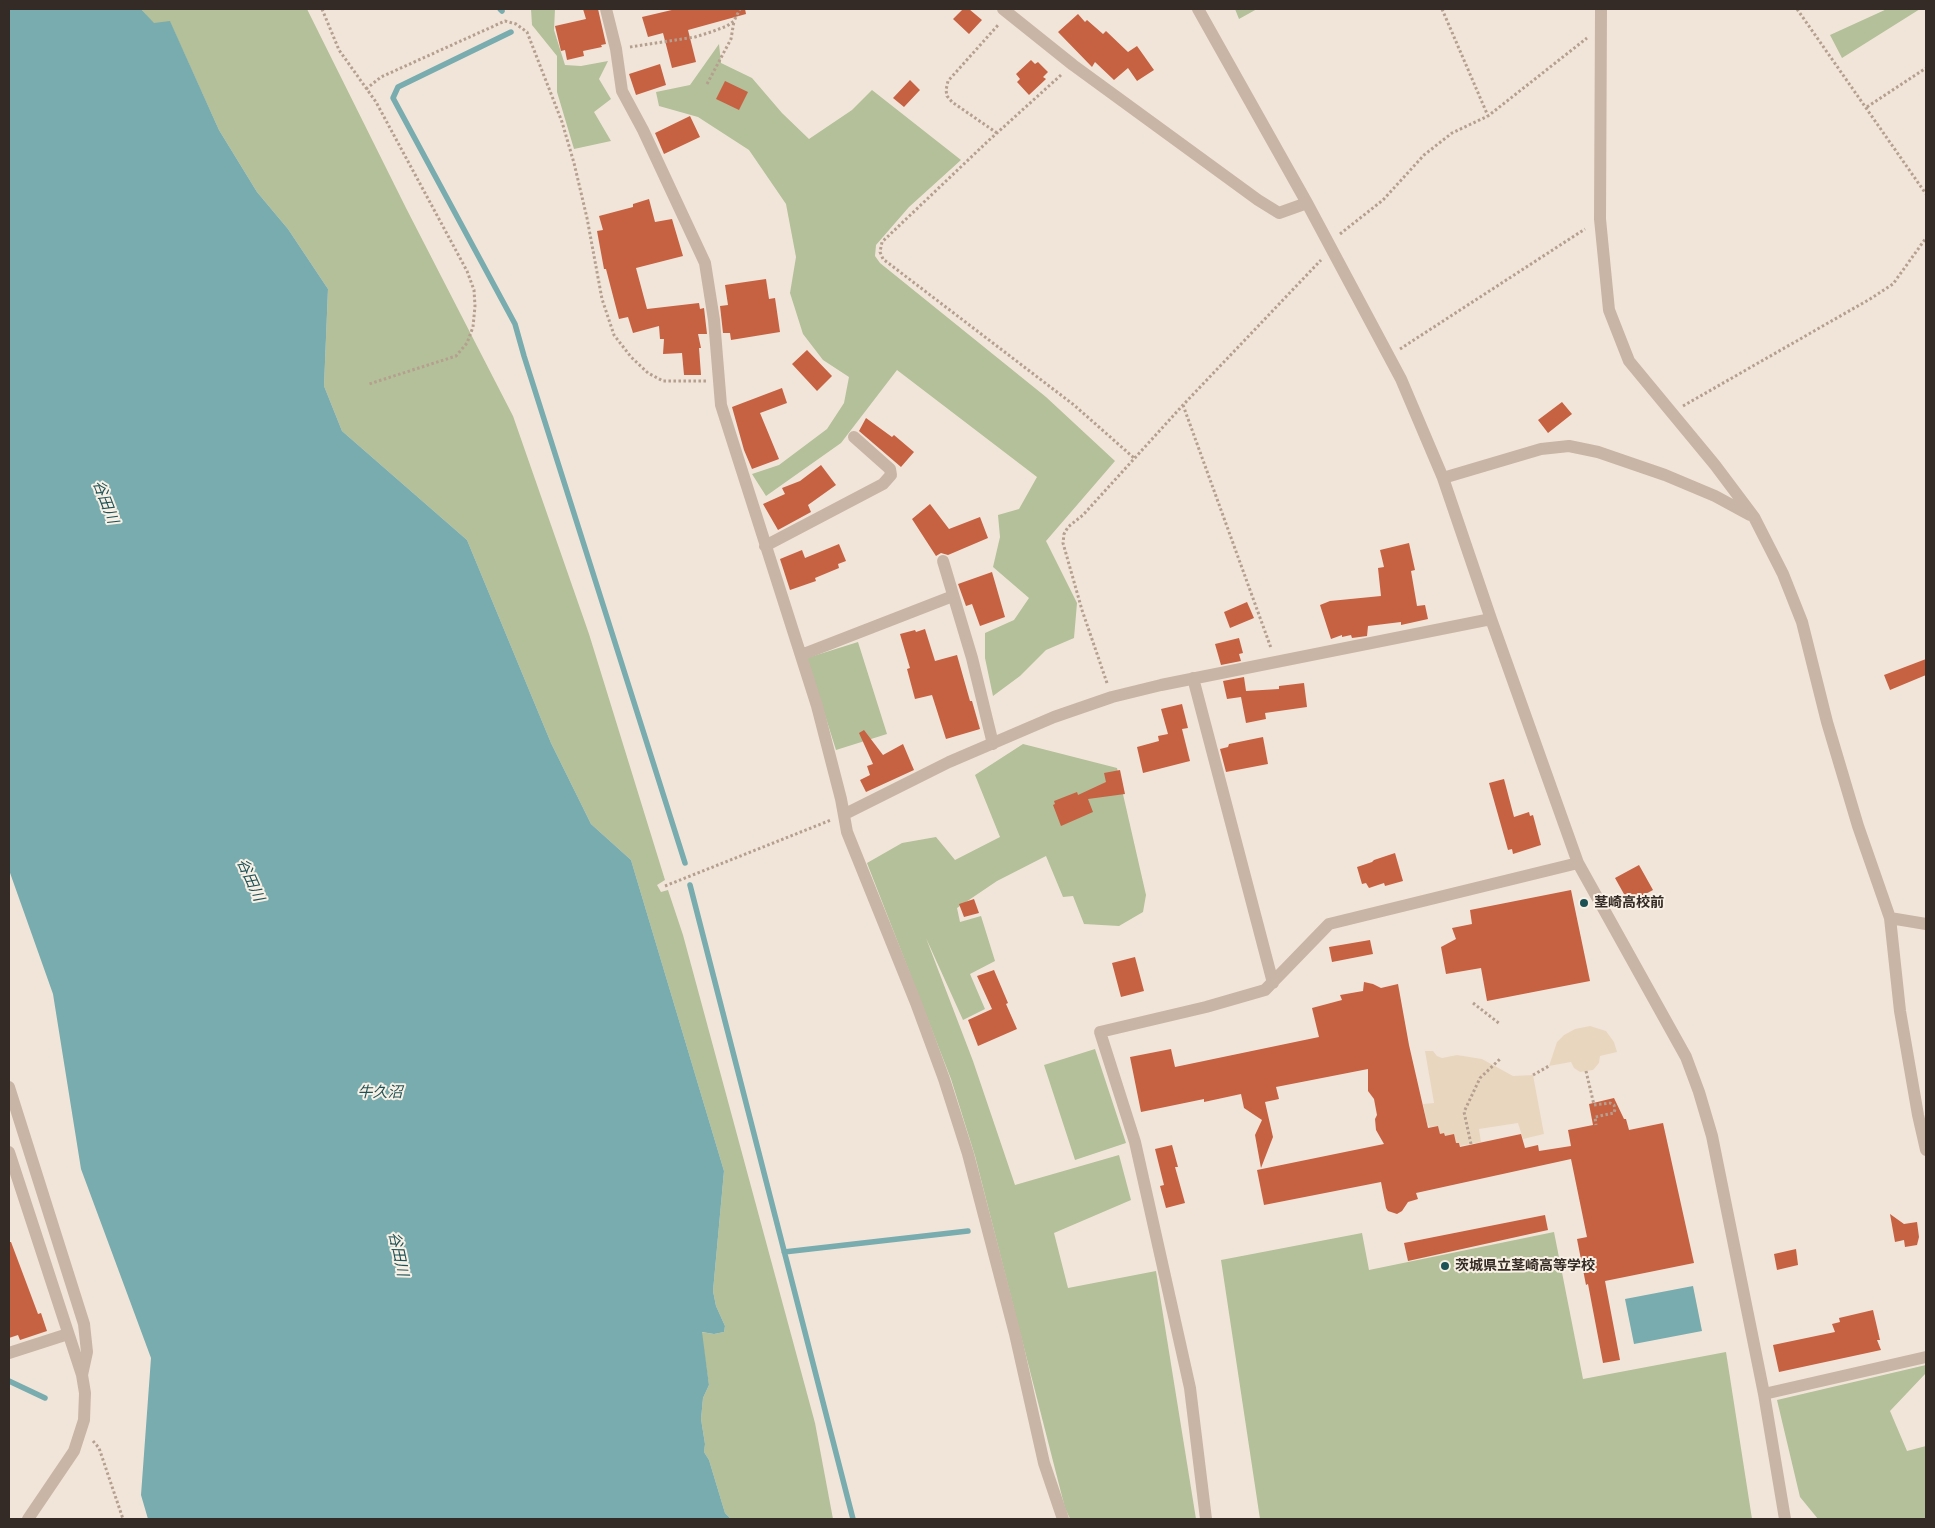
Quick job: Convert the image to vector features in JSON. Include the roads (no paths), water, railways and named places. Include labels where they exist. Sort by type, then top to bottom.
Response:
[{"type":"street","points":[[606,9],[616,49],[622,91],[643,130],[705,264],[714,320],[721,405],[817,706],[845,814],[847,832],[916,1002],[944,1079],[968,1154],[1015,1334],[1044,1463],[1064,1519]]},
{"type":"street","points":[[1198,9],[1307,203],[1389,356],[1417,415],[1443,478],[1578,862],[1686,1057],[1700,1092],[1712,1136],[1764,1394],[1786,1519]]},
{"type":"street","points":[[1601,9],[1600,219],[1609,310],[1616,333],[1629,361],[1715,465],[1754,517],[1783,574],[1802,622],[1827,722],[1858,826],[1890,918],[1900,1011],[1926,1150]]},
{"type":"street","points":[[1006,11],[1073,65],[1258,200],[1279,213],[1307,203]]},
{"type":"street","points":[[766,546],[883,484],[890,476],[890,469],[854,437]]},
{"type":"street","points":[[1443,478],[1541,448],[1569,446],[1598,452],[1665,475],[1716,496],[1754,517]]},
{"type":"street","points":[[944,562],[993,744]]},
{"type":"street","points":[[801,655],[953,596]]},
{"type":"street","points":[[845,814],[950,762],[1054,717],[1112,697],[1193,678],[1491,619]]},
{"type":"street","points":[[1193,678],[1273,983]]},
{"type":"street","points":[[1206,1519],[1190,1388],[1135,1142],[1100,1032],[1206,1007],[1265,990],[1329,924],[1578,862]]},
{"type":"street","points":[[1890,918],[1926,924]]},
{"type":"street","points":[[9,1087],[84,1324],[87,1352],[82,1375]]},
{"type":"street","points":[[9,1152],[82,1375],[85,1393],[81,1430],[69,1460],[28,1519]]},
{"type":"street","points":[[9,1353],[68,1334]]},
{"type":"street","points":[[1764,1394],[1926,1357]]},
{"type":"water","name":"牛久沼","points":[[9,9],[141,9],[154,23],[170,21],[219,130],[257,192],[288,229],[328,289],[324,386],[342,431],[467,540],[551,743],[591,824],[631,860],[724,1171],[713,1291],[716,1306],[725,1326],[724,1332],[714,1334],[702,1332],[709,1385],[703,1398],[701,1419],[705,1444],[704,1452],[709,1460],[725,1513],[731,1519],[148,1519],[141,1495],[151,1358],[81,1169],[53,994],[9,870]]},
{"type":"water","points":[[1693,1286],[1702,1331],[1634,1344],[1625,1299]]},
{"type":"waterway","points":[[511,32],[398,87],[393,98],[515,324],[685,863]]},
{"type":"waterway","points":[[690,885],[853,1519]]},
{"type":"waterway","points":[[784,1252],[968,1231]]},
{"type":"waterway","points":[[9,1381],[45,1398]]},
{"type":"place","name":"茎崎高校前","points":[[1584,903]]},
{"type":"place","name":"茨城県立茎崎高等学校","points":[[1445,1266]]},
{"type":"water label","name":"谷田川","points":[[105,502]]},
{"type":"water label","name":"谷田川","points":[[250,880]]},
{"type":"water label","name":"谷田川","points":[[398,1254]]}]
